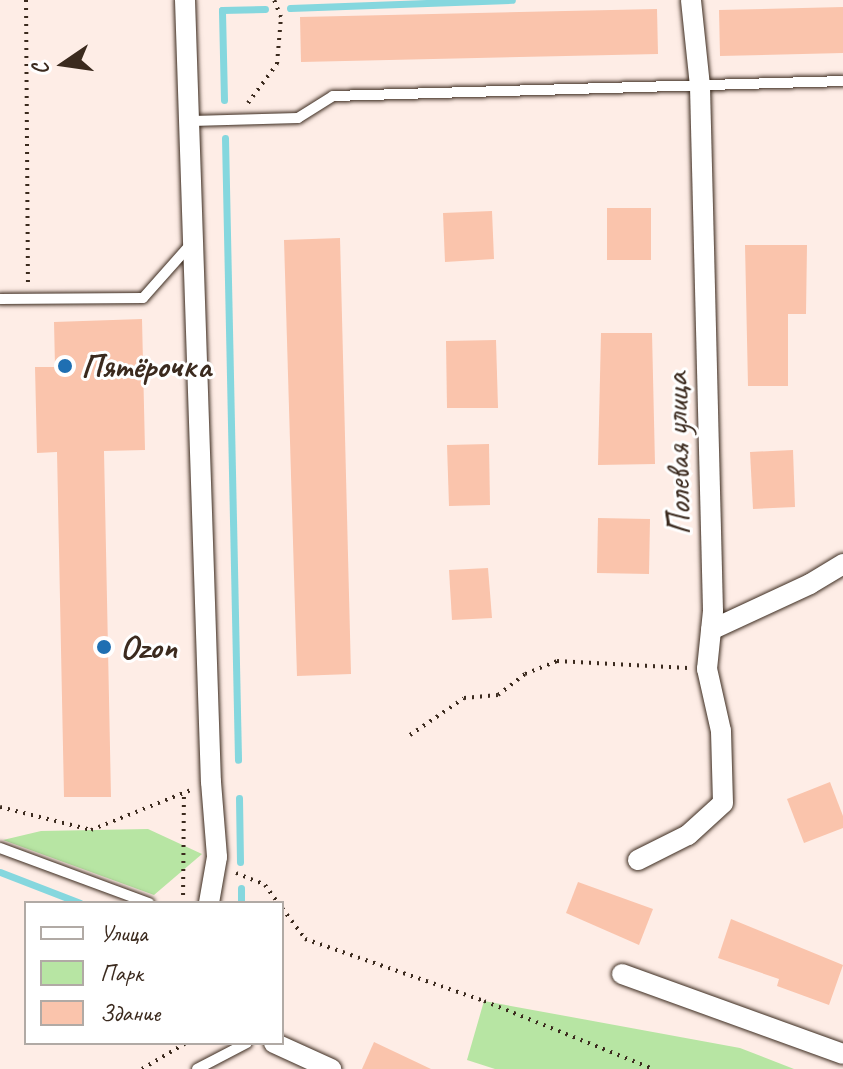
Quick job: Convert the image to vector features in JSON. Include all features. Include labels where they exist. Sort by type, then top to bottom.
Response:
[{"type":"street","points":[[185,0],[196,239],[211,782],[217,857],[209,901]]},
{"type":"street","name":"Полевая улица","points":[[638,860],[688,835],[723,803],[721,731],[707,669],[711,630],[700,86],[691,0]]},
{"type":"street","points":[[711,630],[810,584],[843,564]]},
{"type":"street","points":[[622,974],[843,1054]]},
{"type":"street","points":[[278,1045],[331,1069]]},
{"type":"lane","points":[[192,121],[298,118],[333,96],[843,81]]},
{"type":"lane","points":[[0,299],[143,298],[196,239]]},
{"type":"lane","points":[[0,848],[144,901]]},
{"type":"lane","points":[[197,1069],[243,1045]]},
{"type":"path","points":[[26,0],[28,299]]},
{"type":"path","points":[[237,118],[277,64],[281,17],[274,0]]},
{"type":"path","points":[[410,735],[464,698],[498,695],[525,674],[557,661],[707,669]]},
{"type":"path","points":[[0,807],[91,830],[211,782]]},
{"type":"path","points":[[183,901],[184,792]]},
{"type":"path","points":[[217,857],[228,870],[265,885],[277,901]]},
{"type":"path","points":[[284,911],[305,939],[484,1001],[653,1069]]},
{"type":"path","points":[[142,1069],[183,1045]]},
{"type":"green space","points":[[148,829],[202,854],[154,895],[3,840],[41,831]]},
{"type":"green space","points":[[484,1001],[740,1048],[794,1069],[495,1069],[467,1060]]},
{"type":"building","points":[[843,7],[843,53],[720,56],[719,10]]},
{"type":"building","points":[[657,9],[658,54],[301,62],[300,17]]},
{"type":"building","points":[[607,208],[651,208],[651,260],[607,260]]},
{"type":"building","points":[[492,211],[494,259],[445,262],[443,213]]},
{"type":"building","points":[[340,238],[351,674],[297,676],[284,240]]},
{"type":"building","points":[[745,245],[807,245],[806,314],[788,314],[788,386],[748,386]]},
{"type":"building","points":[[142,319],[145,450],[104,451],[111,797],[64,797],[57,452],[37,453],[35,367],[55,367],[54,322]]},
{"type":"building","points":[[601,333],[652,333],[655,464],[598,465]]},
{"type":"building","points":[[496,340],[498,408],[447,408],[446,341]]},
{"type":"building","points":[[489,444],[490,505],[449,506],[447,445]]},
{"type":"building","points":[[793,450],[795,507],[753,509],[750,452]]},
{"type":"building","points":[[598,518],[650,519],[649,574],[597,573]]},
{"type":"building","points":[[488,568],[492,618],[452,620],[449,570]]},
{"type":"building","points":[[830,782],[843,816],[843,828],[804,843],[787,799]]},
{"type":"building","points":[[578,882],[653,909],[639,945],[566,913]]},
{"type":"building","points":[[731,919],[843,965],[829,1005],[777,986],[779,979],[718,958]]},
{"type":"building","points":[[374,1042],[431,1069],[362,1069]]},
{"type":"waterway","points":[[290,8],[512,0]]},
{"type":"waterway","points":[[224,100],[222,10],[265,9]]},
{"type":"waterway","points":[[225,138],[238,760]]},
{"type":"waterway","points":[[239,798],[240,862]]},
{"type":"waterway","points":[[0,872],[75,901]]},
{"type":"waterway","points":[[241,888],[241,901]]},
{"type":"place","name":"Пятёрочка","points":[[65,366]]},
{"type":"place","name":"Ozon","points":[[104,647]]}]
